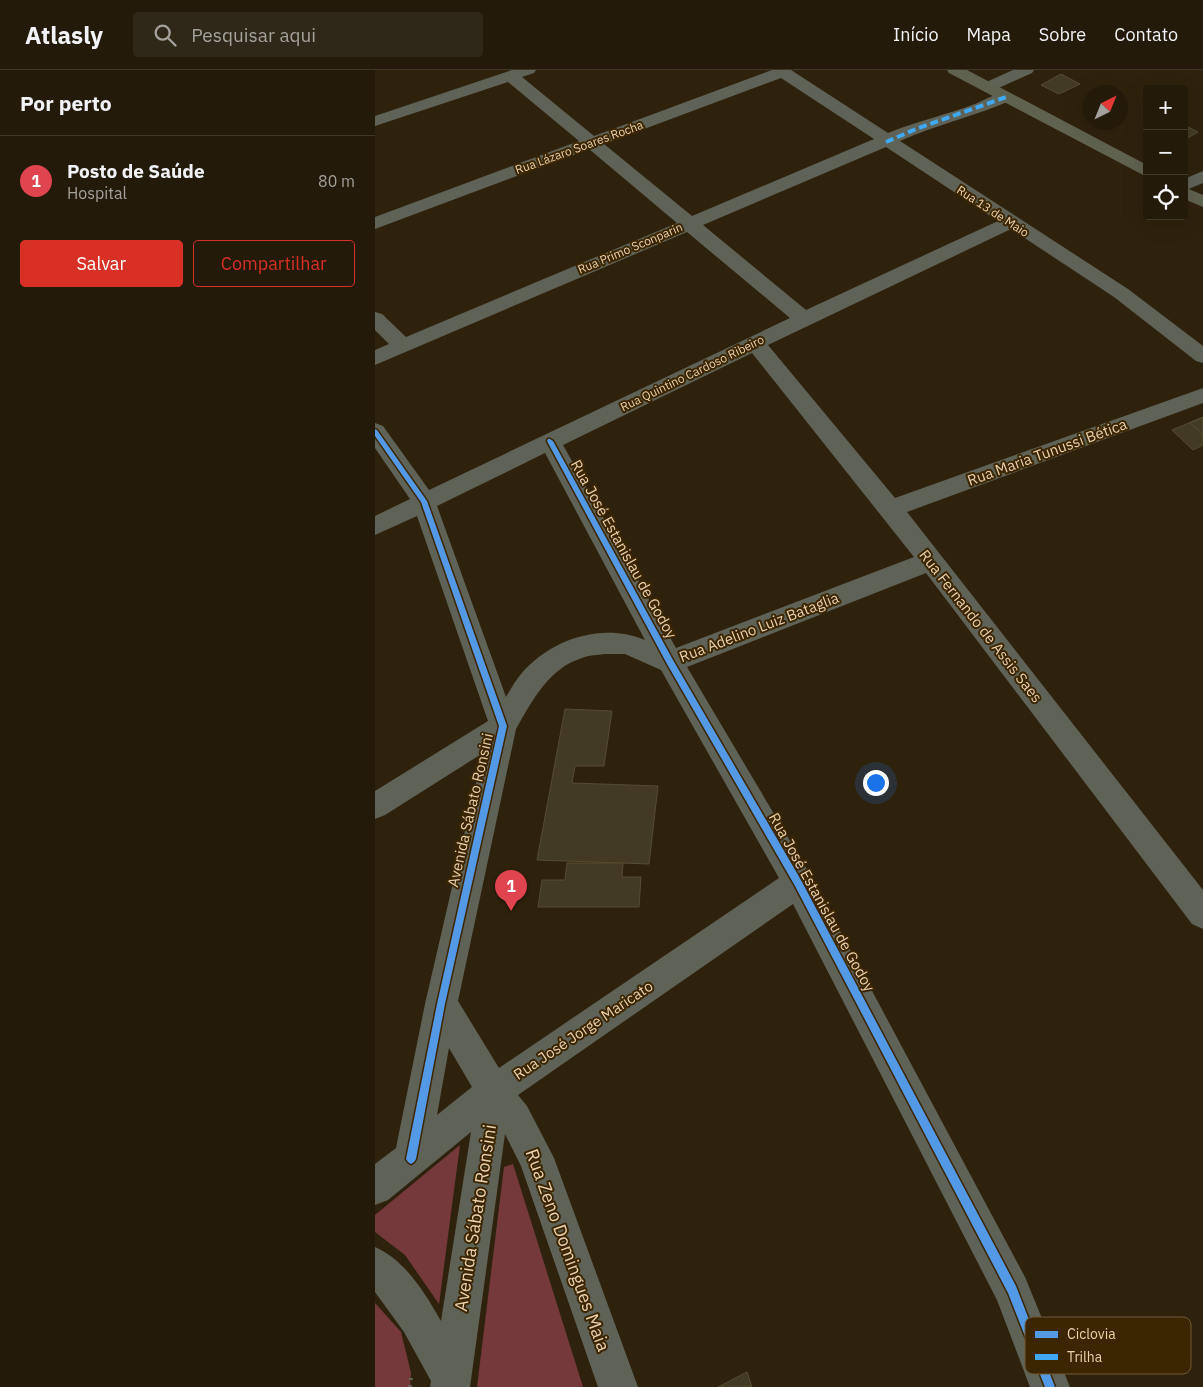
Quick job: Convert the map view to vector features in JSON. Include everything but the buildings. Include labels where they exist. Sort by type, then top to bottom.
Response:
[{"type":"main road","points":[[955,70],[1143,153]]},
{"type":"main road","points":[[982,70],[999,88],[1143,170]]},
{"type":"main road","points":[[1192,182],[1203,202]]},
{"type":"street","points":[[375,121],[530,70]]},
{"type":"street","name":"Rua Primo Sconparin","points":[[375,358],[937,120],[980,108],[999,88],[1026,70]]},
{"type":"street","name":"Rua 13 de Maio","points":[[781,71],[1121,293],[1203,356]]},
{"type":"street","name":"Rua Lázaro Soares Rocha","points":[[375,223],[781,71]]},
{"type":"street","points":[[511,76],[804,319]]},
{"type":"street","name":"Rua Quintino Cardoso Ribeiro","points":[[375,526],[804,319],[1011,222]]},
{"type":"street","points":[[375,318],[403,346]]},
{"type":"street","name":"Rua Fernando de Assis Saes","points":[[755,343],[891,509],[1203,914]]},
{"type":"street","name":"Rua Maria Tunussi Bética","points":[[891,509],[1203,395]]},
{"type":"street","name":"Avenida Sábato Ronsini","points":[[375,431],[424,501],[503,726],[441,1004],[411,1159]]},
{"type":"street","name":"Rua José Estanislau de Godoy","points":[[550,441],[670,662],[798,883],[1012,1290],[1025,1323]]},
{"type":"street","name":"Rua Adelino Luiz Bataglia","points":[[375,806],[503,726],[529,682],[552,661],[576,648],[605,643],[627,644],[670,662],[930,561]]},
{"type":"street","name":"Rua José Jorge Maricato","points":[[375,1187],[495,1091],[798,883]]},
{"type":"street","points":[[441,1004],[495,1091]]},
{"type":"street","name":"Avenida Sábato Ronsini","points":[[451,1382],[495,1091]]},
{"type":"street","name":"Rua Zeno Domingues Maia","points":[[495,1091],[515,1118],[536,1158],[618,1387]]},
{"type":"street","points":[[375,1266],[391,1280],[421,1322],[451,1382]]},
{"type":"street","name":"Rua José Estanislau de Godoy","points":[[1045,1374],[1050,1387]]},
{"type":"shaded area","points":[[460,1145],[439,1304],[405,1255],[375,1232],[375,1215]]},
{"type":"shaded area","points":[[513,1164],[583,1387],[477,1387],[504,1167]]},
{"type":"shaded area","points":[[375,1303],[401,1332],[411,1373],[410,1387],[375,1387]]},
{"type":"marked path","points":[[886,142],[916,129],[1006,97]]},
{"type":"cycle path","points":[[375,431],[424,501],[503,726],[441,1004],[411,1159]]},
{"type":"cycle path","points":[[550,441],[670,662],[798,883],[1012,1290],[1025,1323]]},
{"type":"cycle path","points":[[1045,1374],[1050,1387]]},
{"type":"place","name":"Posto de Saúde","points":[[511,911]]}]
